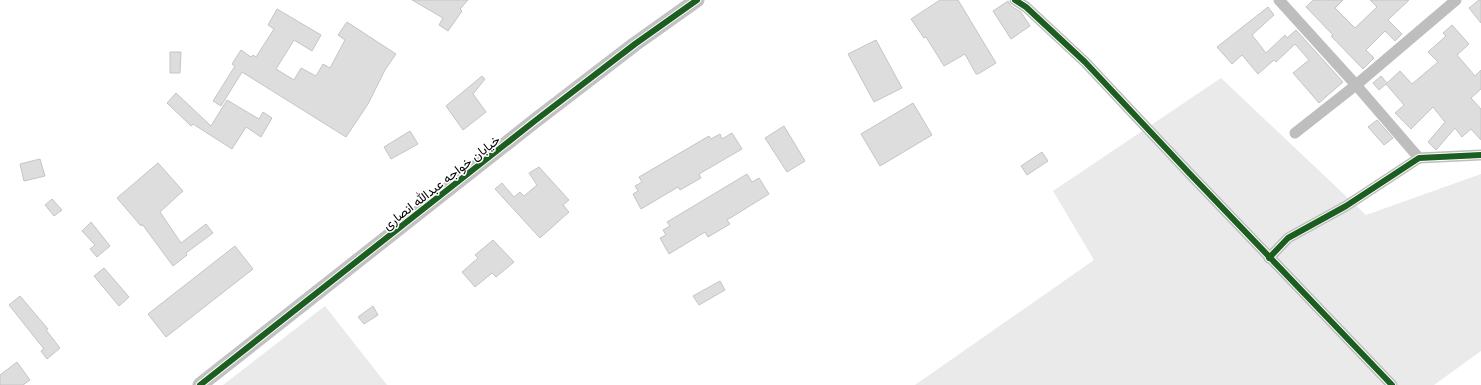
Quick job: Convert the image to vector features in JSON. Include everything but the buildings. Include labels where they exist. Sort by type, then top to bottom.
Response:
[{"type":"street","name":"خیابان خواجه عبدالله انصاری","points":[[200,385],[536,120],[635,44],[697,0]]},
{"type":"street","points":[[1016,0],[1026,7],[1085,62],[1269,258],[1392,385]]},
{"type":"street","points":[[1279,0],[1356,85],[1419,158]]},
{"type":"street","points":[[1295,133],[1356,85],[1456,0]]},
{"type":"street","points":[[1269,258],[1288,238],[1346,206],[1419,158],[1481,155]]},
{"type":"shaded area","points":[[1221,78],[1366,215],[1481,174],[1481,351],[1434,385],[915,385],[1094,260],[1053,191]]},
{"type":"shaded area","points":[[325,306],[387,385],[223,385]]},
{"type":"cycle path","points":[[200,385],[536,120],[635,44],[697,0]]},
{"type":"cycle path","points":[[1015,0],[1026,7],[1085,62],[1392,385]]},
{"type":"cycle path","points":[[1269,258],[1288,238],[1346,206],[1419,158],[1481,155]]}]
